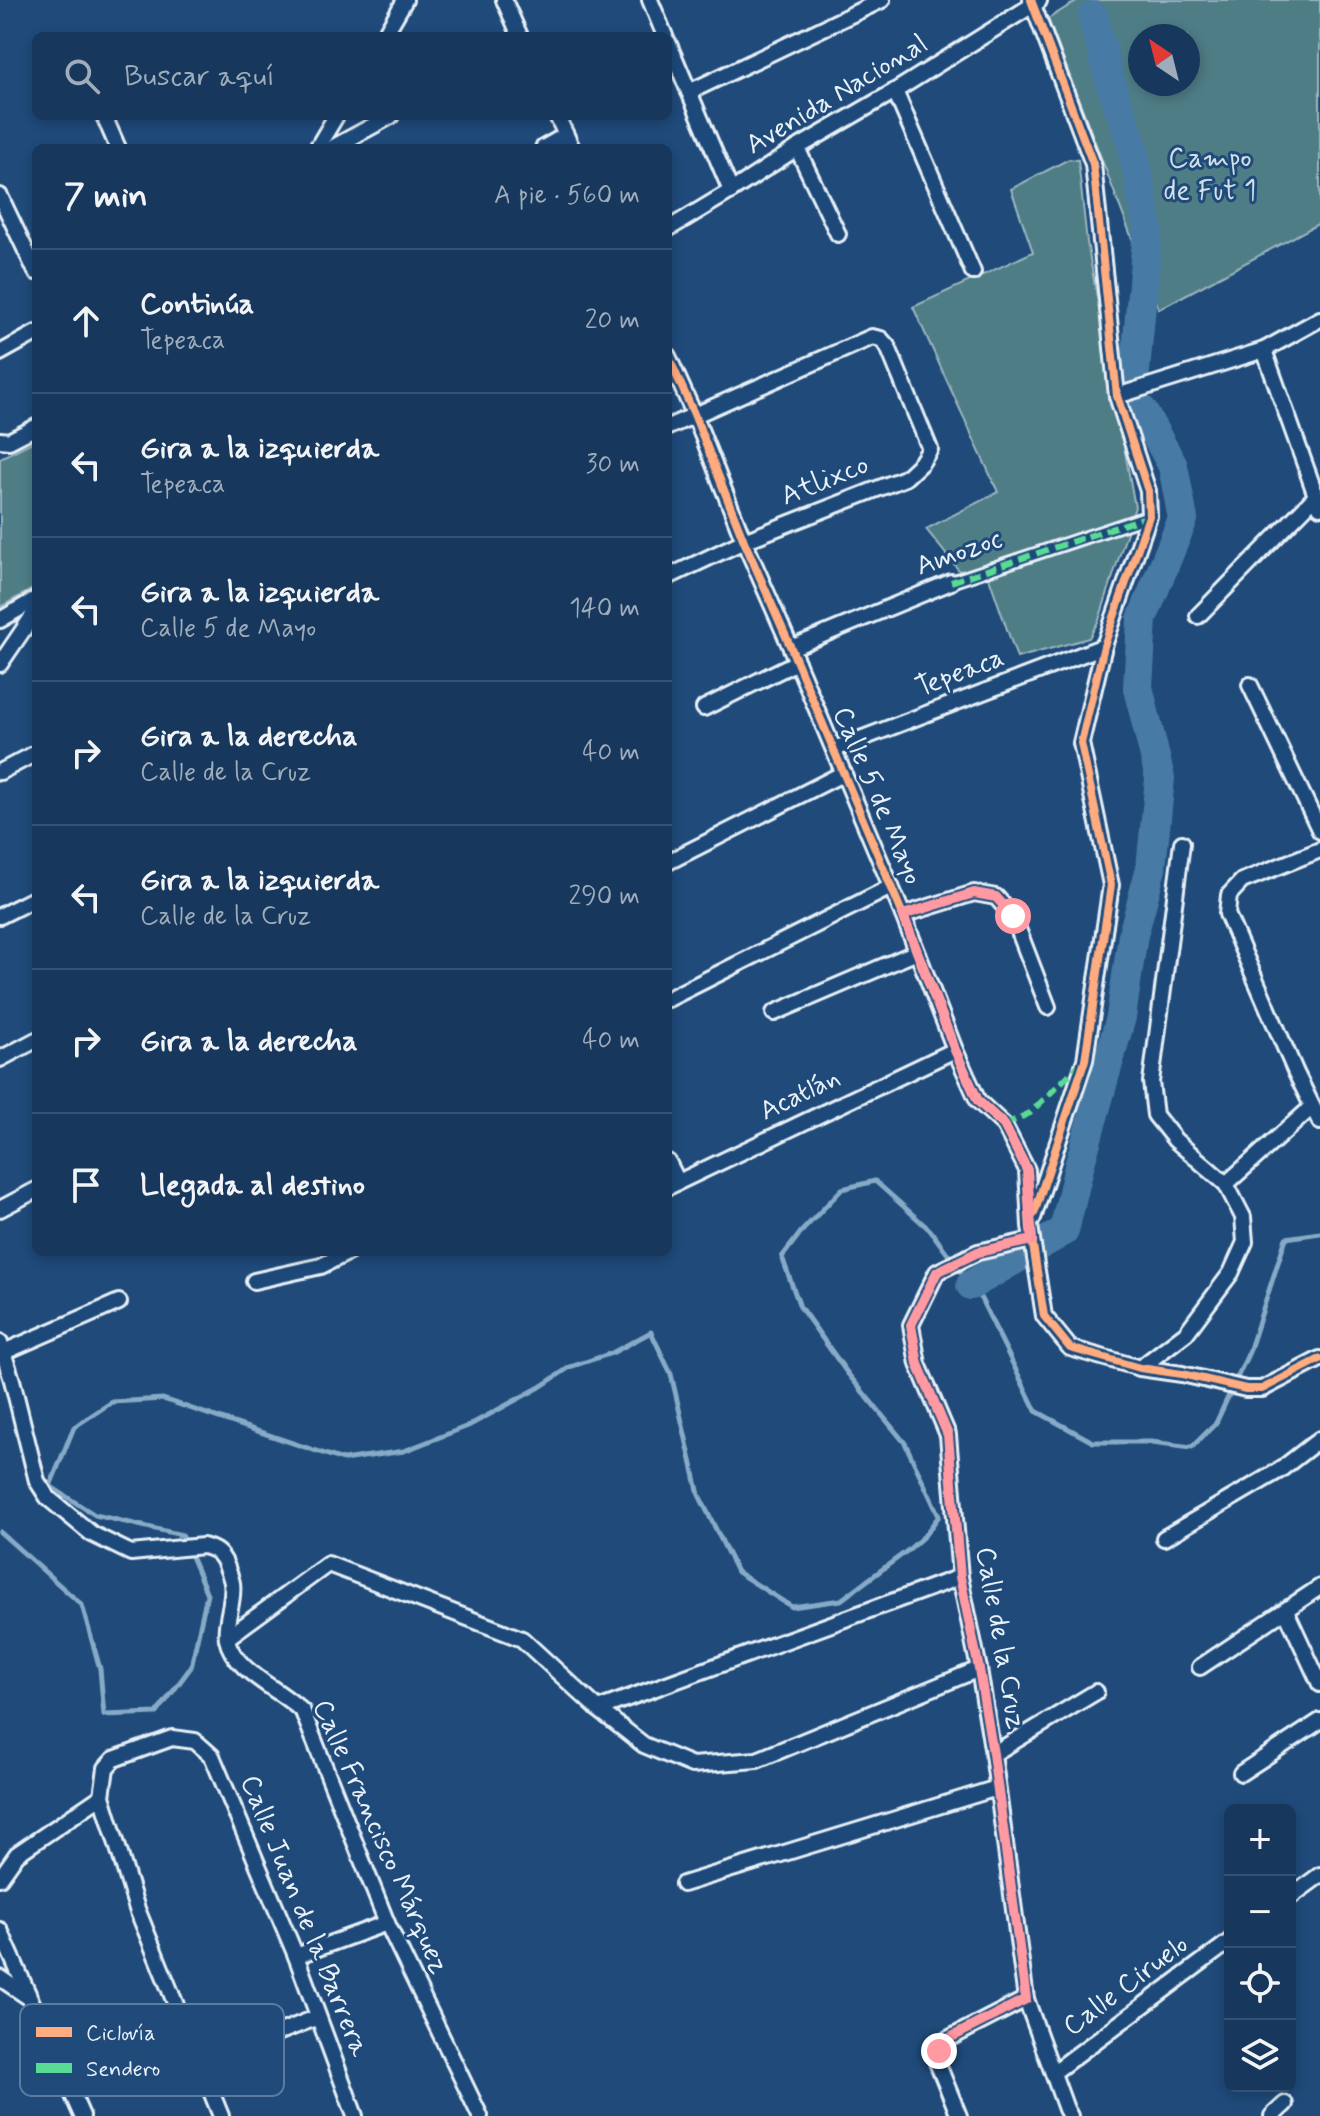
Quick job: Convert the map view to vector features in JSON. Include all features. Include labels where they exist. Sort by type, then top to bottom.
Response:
[{"type":"street","points":[[386,32],[405,0]]},
{"type":"street","points":[[504,0],[518,32]]},
{"type":"street","points":[[650,0],[663,32]]},
{"type":"street","points":[[689,92],[882,0]]},
{"type":"street","points":[[1032,1236],[1085,1060],[1111,885],[1081,743],[1104,646],[1149,516],[1148,491],[1117,396],[1093,164],[1035,2]]},
{"type":"street","name":"Avenida Nacional","points":[[672,227],[1035,2]]},
{"type":"street","points":[[672,52],[731,191]]},
{"type":"street","points":[[895,91],[973,272]]},
{"type":"street","points":[[106,120],[116,144]]},
{"type":"street","points":[[319,144],[334,120]]},
{"type":"street","points":[[339,144],[384,120]]},
{"type":"street","points":[[559,120],[569,142]]},
{"type":"street","points":[[797,148],[838,234]]},
{"type":"street","points":[[0,196],[32,264]]},
{"type":"street","points":[[1117,396],[1264,350],[1320,319]]},
{"type":"street","points":[[0,353],[32,335]]},
{"type":"street","name":"Atlixco","points":[[672,575],[744,541],[905,478],[930,449],[888,347],[881,339],[872,337],[694,414]]},
{"type":"street","points":[[1198,616],[1318,501],[1264,350]]},
{"type":"street","name":"Calle 5 de Mayo","points":[[672,365],[903,915],[955,1050],[978,1101],[1004,1125],[1027,1170],[1032,1236],[1044,1316],[1070,1348],[1140,1368],[1246,1389],[1262,1389],[1320,1359]]},
{"type":"street","points":[[672,425],[694,414]]},
{"type":"street","points":[[0,440],[9,441],[32,429]]},
{"type":"street","name":"Amozoc","points":[[704,708],[794,655],[951,582],[1149,516]]},
{"type":"street","points":[[0,620],[32,601]]},
{"type":"street","points":[[0,664],[32,617]]},
{"type":"street","name":"Tepeaca","points":[[834,749],[1104,646]]},
{"type":"street","points":[[1250,685],[1320,831]]},
{"type":"street","points":[[0,772],[32,755]]},
{"type":"street","points":[[672,860],[844,773]]},
{"type":"street","points":[[1140,1368],[1186,1333],[1231,1273],[1245,1242],[1243,1217],[1226,1184],[1175,1140],[1155,1115],[1151,1082],[1182,843]]},
{"type":"street","points":[[1320,850],[1242,881],[1229,895],[1227,914],[1320,1122]]},
{"type":"street","points":[[672,997],[891,887]]},
{"type":"street","points":[[903,915],[974,893],[996,897],[1013,916],[1048,1007]]},
{"type":"street","points":[[0,916],[32,900]]},
{"type":"street","points":[[774,1013],[917,952]]},
{"type":"street","points":[[0,1059],[32,1042]]},
{"type":"street","name":"Acatlán","points":[[673,1185],[955,1050]]},
{"type":"street","points":[[1226,1184],[1312,1107]]},
{"type":"street","points":[[0,1209],[32,1192]]},
{"type":"street","name":"Calle de la Cruz","points":[[1032,1236],[978,1252],[937,1272],[911,1325],[918,1364],[948,1435],[960,1577],[993,1754],[1026,1999],[1054,2072],[1064,2114]]},
{"type":"street","points":[[254,1281],[321,1266],[341,1256]]},
{"type":"street","points":[[119,1302],[2,1347],[6,1377],[37,1481],[48,1498],[92,1534],[131,1553],[203,1546],[222,1556],[233,1584],[227,1638]]},
{"type":"street","points":[[1164,1538],[1280,1470],[1320,1439]]},
{"type":"street","points":[[227,1638],[328,1564],[522,1639],[598,1709],[644,1745],[692,1765],[757,1760],[979,1669]]},
{"type":"street","points":[[598,1709],[960,1577]]},
{"type":"street","points":[[1200,1667],[1320,1587]]},
{"type":"street","points":[[1286,1611],[1320,1684]]},
{"type":"street","name":"Calle Francisco Márquez","points":[[227,1638],[232,1654],[241,1665],[303,1712],[387,1923],[476,2114]]},
{"type":"street","points":[[993,1754],[1096,1692]]},
{"type":"street","points":[[1241,1773],[1320,1721]]},
{"type":"street","name":"Calle Juan de la Barrera","points":[[102,1796],[106,1768],[114,1759],[172,1738],[195,1741],[212,1756],[296,1956],[355,2116]]},
{"type":"street","points":[[683,1884],[997,1788]]},
{"type":"street","points":[[0,1878],[17,1854],[102,1796],[137,1909],[175,2004]]},
{"type":"street","points":[[1296,1893],[1320,1875]]},
{"type":"street","points":[[296,1956],[387,1923]]},
{"type":"street","points":[[0,1930],[31,2004]]},
{"type":"street","name":"Calle Ciruelo","points":[[1054,2072],[1224,1945]]},
{"type":"street","points":[[0,1978],[28,1997]]},
{"type":"street","points":[[959,2116],[937,2062],[939,2051],[948,2039],[1026,1999]]},
{"type":"street","points":[[284,2030],[318,2017]]},
{"type":"street","points":[[73,2096],[82,2116]]},
{"type":"street","points":[[213,2096],[221,2116]]},
{"type":"street","points":[[1272,2116],[1285,2104]]},
{"type":"green space","name":"Campo de Fut 1","points":[[1078,0],[1320,0],[1320,223],[1159,309],[1048,19]]},
{"type":"green space","points":[[1069,159],[1078,160],[1087,242],[1135,507],[1099,620],[1089,638],[1017,658],[985,566],[961,573],[926,529],[998,492],[913,307],[1033,252],[1011,189]]},
{"type":"green space","points":[[32,442],[32,589],[0,607],[0,458]]},
{"type":"waterway","points":[[1093,16],[1111,85],[1132,143],[1148,228],[1135,371]]},
{"type":"waterway","points":[[971,1285],[1064,1231],[1121,1017],[1133,935],[1151,868],[1160,778],[1138,687],[1142,619],[1183,519],[1173,466],[1142,410]]},
{"type":"waterway","points":[[0,1532],[82,1605],[100,1669],[104,1715],[157,1713],[191,1667],[207,1594],[182,1535],[95,1515],[50,1486],[74,1427],[112,1402],[163,1399],[343,1460],[404,1451],[468,1426],[570,1367],[612,1353],[651,1332],[671,1374],[699,1495],[737,1572],[792,1607],[841,1600],[907,1551],[924,1536],[939,1516],[905,1443],[848,1374],[800,1307],[782,1257],[842,1189],[875,1181],[930,1230],[981,1299],[1036,1411],[1093,1442],[1151,1442],[1192,1447],[1216,1423],[1249,1352],[1286,1238],[1320,1233]]},
{"type":"marked path","points":[[951,582],[1149,516]]},
{"type":"marked path","points":[[1004,1125],[1030,1113],[1078,1066]]},
{"type":"cycle path","points":[[1031,0],[1093,164],[1117,396],[1148,491],[1149,516],[1104,646],[1081,743],[1111,885],[1085,1060],[1034,1214]]},
{"type":"cycle path","points":[[672,365],[903,915],[955,1050],[978,1101],[1004,1125],[1027,1170],[1030,1226],[1044,1316],[1070,1348],[1140,1368],[1246,1389],[1262,1389],[1320,1359]]},
{"type":"route","points":[[939,2051],[948,2039],[1026,1999],[993,1754],[960,1577],[948,1435],[918,1364],[911,1325],[937,1272],[978,1252],[1032,1240],[1027,1170],[1004,1125],[978,1101],[903,915],[974,893],[996,897],[1013,916]]}]
